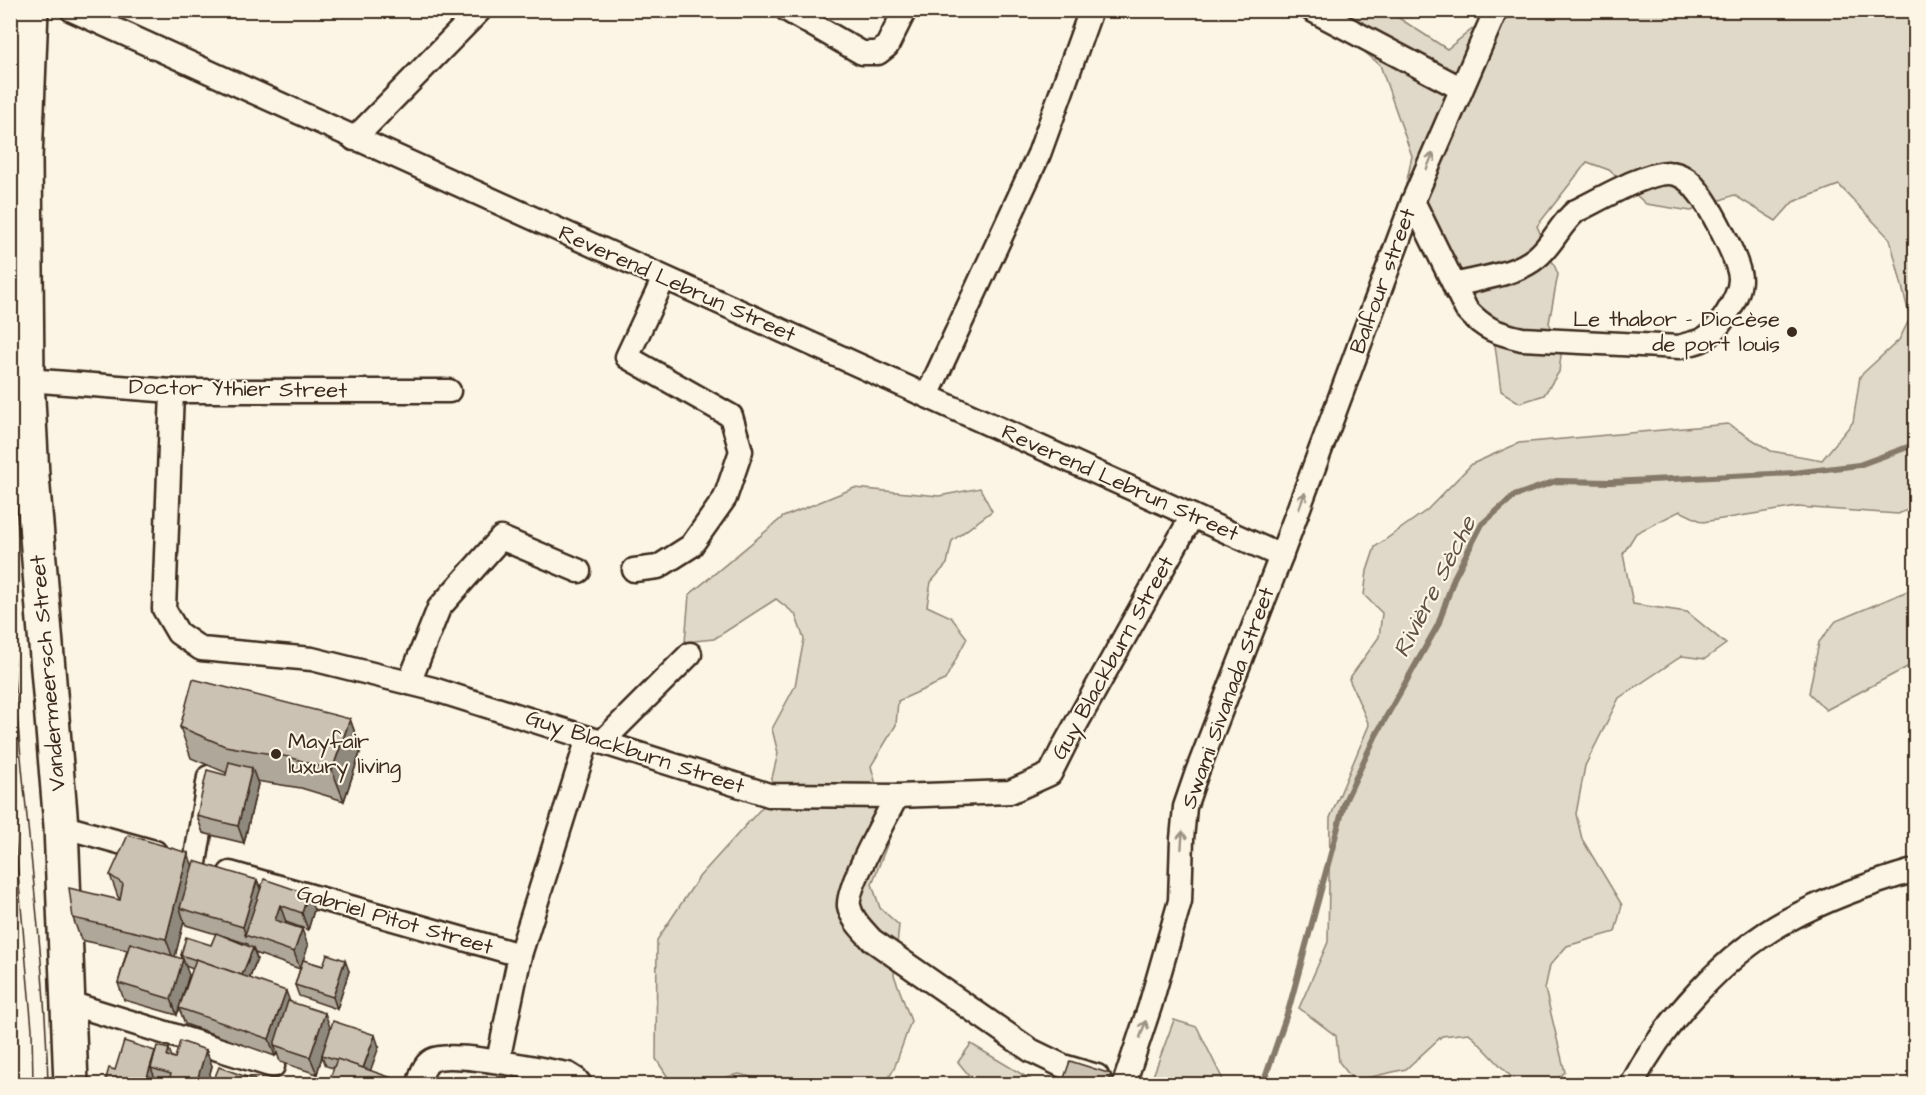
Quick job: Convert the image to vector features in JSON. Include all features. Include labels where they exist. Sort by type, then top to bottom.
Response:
[{"type":"main road","name":"Vandermeersch Street","points":[[32,10],[26,159],[27,380],[33,488],[61,826],[71,1084]]},
{"type":"street","name":"Reverend Lebrun Street","points":[[72,10],[1281,556]]},
{"type":"street","points":[[354,139],[480,10]]},
{"type":"street","points":[[787,10],[862,53],[878,53],[886,46],[905,10]]},
{"type":"street","points":[[927,396],[1039,154],[1090,10]]},
{"type":"street","points":[[1312,10],[1460,88]]},
{"type":"street","name":"Balfour street","points":[[1281,556],[1413,201],[1460,88],[1496,10]]},
{"type":"street","points":[[1413,201],[1454,285],[1466,309],[1479,323],[1497,333],[1522,339],[1680,347],[1704,339],[1720,322],[1735,299],[1740,279],[1735,255],[1698,190],[1685,178],[1672,172],[1660,173],[1640,181],[1576,211],[1538,256],[1525,266],[1454,285]]},
{"type":"street","points":[[634,570],[658,567],[691,546],[725,498],[741,451],[731,417],[627,357],[664,278]]},
{"type":"street","name":"Doctor Ythier Street","points":[[27,380],[172,391],[449,391]]},
{"type":"street","name":"Guy Blackburn Street","points":[[172,391],[164,609],[178,633],[201,649],[312,659],[409,683],[770,795],[897,796],[1010,792],[1050,774],[1192,516]]},
{"type":"street","points":[[409,683],[440,608],[501,538],[579,572]]},
{"type":"street","name":"Swami Sivanada Street","points":[[1124,1084],[1150,1006],[1180,902],[1185,807],[1281,556]]},
{"type":"street","points":[[498,1061],[520,955],[595,740],[690,654]]},
{"type":"street","points":[[195,863],[209,777],[241,770]]},
{"type":"street","points":[[897,796],[855,880],[848,904],[854,919],[872,940],[1030,1050],[1063,1066],[1124,1084]]},
{"type":"street","name":"Gabriel Pitot Street","points":[[61,826],[520,955]]},
{"type":"street","points":[[1632,1084],[1656,1043],[1708,981],[1760,939],[1786,921],[1834,897],[1916,870]]},
{"type":"street","points":[[69,1003],[273,1066]]},
{"type":"street","points":[[419,1084],[423,1070],[432,1060],[445,1057],[498,1061],[568,1074],[580,1084]]},
{"type":"shaded area","points":[[1319,11],[1388,11],[1447,49],[1484,20],[1510,11],[1915,11],[1915,507],[1898,514],[1797,507],[1703,522],[1680,511],[1636,533],[1623,554],[1633,604],[1687,612],[1726,644],[1705,659],[1682,656],[1619,698],[1585,766],[1576,814],[1582,839],[1622,905],[1615,932],[1567,946],[1550,965],[1545,989],[1565,1072],[1551,1084],[1518,1084],[1469,1033],[1442,1036],[1406,1069],[1354,1081],[1339,1062],[1336,1036],[1299,1008],[1328,942],[1330,818],[1369,725],[1349,679],[1379,637],[1382,613],[1364,595],[1367,571],[1375,547],[1427,510],[1472,464],[1519,443],[1728,424],[1771,451],[1822,460],[1853,422],[1860,376],[1899,340],[1910,318],[1890,239],[1839,185],[1793,202],[1776,221],[1734,195],[1691,211],[1646,204],[1609,170],[1587,162],[1537,226],[1558,274],[1549,323],[1562,347],[1559,372],[1544,395],[1520,403],[1501,391],[1495,345],[1444,296],[1431,243],[1402,204],[1412,156],[1380,65],[1323,17]]},
{"type":"shaded area","points":[[854,488],[939,496],[980,488],[992,511],[952,541],[947,564],[931,582],[927,606],[951,617],[967,638],[945,680],[898,701],[896,725],[871,766],[890,837],[872,884],[880,908],[899,925],[894,975],[911,1021],[894,1069],[885,1084],[771,1084],[739,1074],[698,1084],[687,1084],[669,1079],[656,1059],[657,940],[699,877],[766,803],[778,753],[772,729],[795,686],[804,639],[795,614],[776,599],[714,639],[685,642],[689,595],[783,517]]},
{"type":"shaded area","points":[[1915,588],[1915,663],[1826,710],[1809,693],[1819,642],[1836,621]]},
{"type":"shaded area","points":[[1174,1020],[1197,1027],[1225,1084],[1150,1084]]},
{"type":"shaded area","points":[[971,1044],[1036,1084],[976,1084],[958,1062]]},
{"type":"building","points":[[193,679],[350,719],[332,770],[289,757],[225,746],[180,727]]},
{"type":"building","points":[[229,762],[252,768],[238,826],[197,816],[207,770],[226,775]]},
{"type":"building","points":[[128,835],[188,853],[166,939],[73,918],[69,888],[120,900],[123,884],[110,875]]},
{"type":"building","points":[[194,861],[257,880],[243,927],[180,908]]},
{"type":"building","points":[[264,879],[308,894],[302,913],[280,905],[275,920],[302,929],[294,952],[245,935]]},
{"type":"building","points":[[216,933],[253,948],[242,975],[181,955],[186,937],[211,945]]},
{"type":"building","points":[[130,943],[183,959],[171,999],[118,983]]},
{"type":"building","points":[[327,954],[345,960],[333,997],[295,985],[303,960],[323,966]]},
{"type":"building","points":[[196,959],[286,991],[269,1039],[179,1008]]},
{"type":"building","points":[[288,1001],[325,1013],[310,1057],[274,1045]]},
{"type":"building","points":[[333,1021],[375,1035],[363,1068],[322,1055]]},
{"type":"building","points":[[124,1041],[155,1051],[145,1084],[105,1082],[109,1068],[115,1070]]},
{"type":"building","points":[[180,1041],[206,1050],[196,1084],[168,1084],[171,1074],[151,1068],[157,1046],[169,1049],[167,1056],[175,1058]]},
{"type":"building","points":[[337,1059],[392,1078],[389,1084],[328,1084]]},
{"type":"building","points":[[1070,1061],[1111,1074],[1108,1084],[1062,1084]]},
{"type":"building","points":[[219,1067],[255,1080],[253,1084],[212,1084]]},
{"type":"waterway","name":"Rivière Sèche","points":[[1263,1084],[1289,1008],[1345,801],[1376,735],[1438,625],[1454,578],[1482,524],[1514,496],[1556,481],[1611,482],[1794,473],[1859,465],[1916,444]]},
{"type":"tram line","points":[[10,610],[18,729],[46,1025],[48,1084]]},
{"type":"tram line","points":[[10,784],[32,1029],[33,1084]]},
{"type":"place","name":"Le thabor - Diocèse de port louis","points":[[1792,332]]},
{"type":"place","name":"Mayfair luxury living","points":[[276,754]]}]
